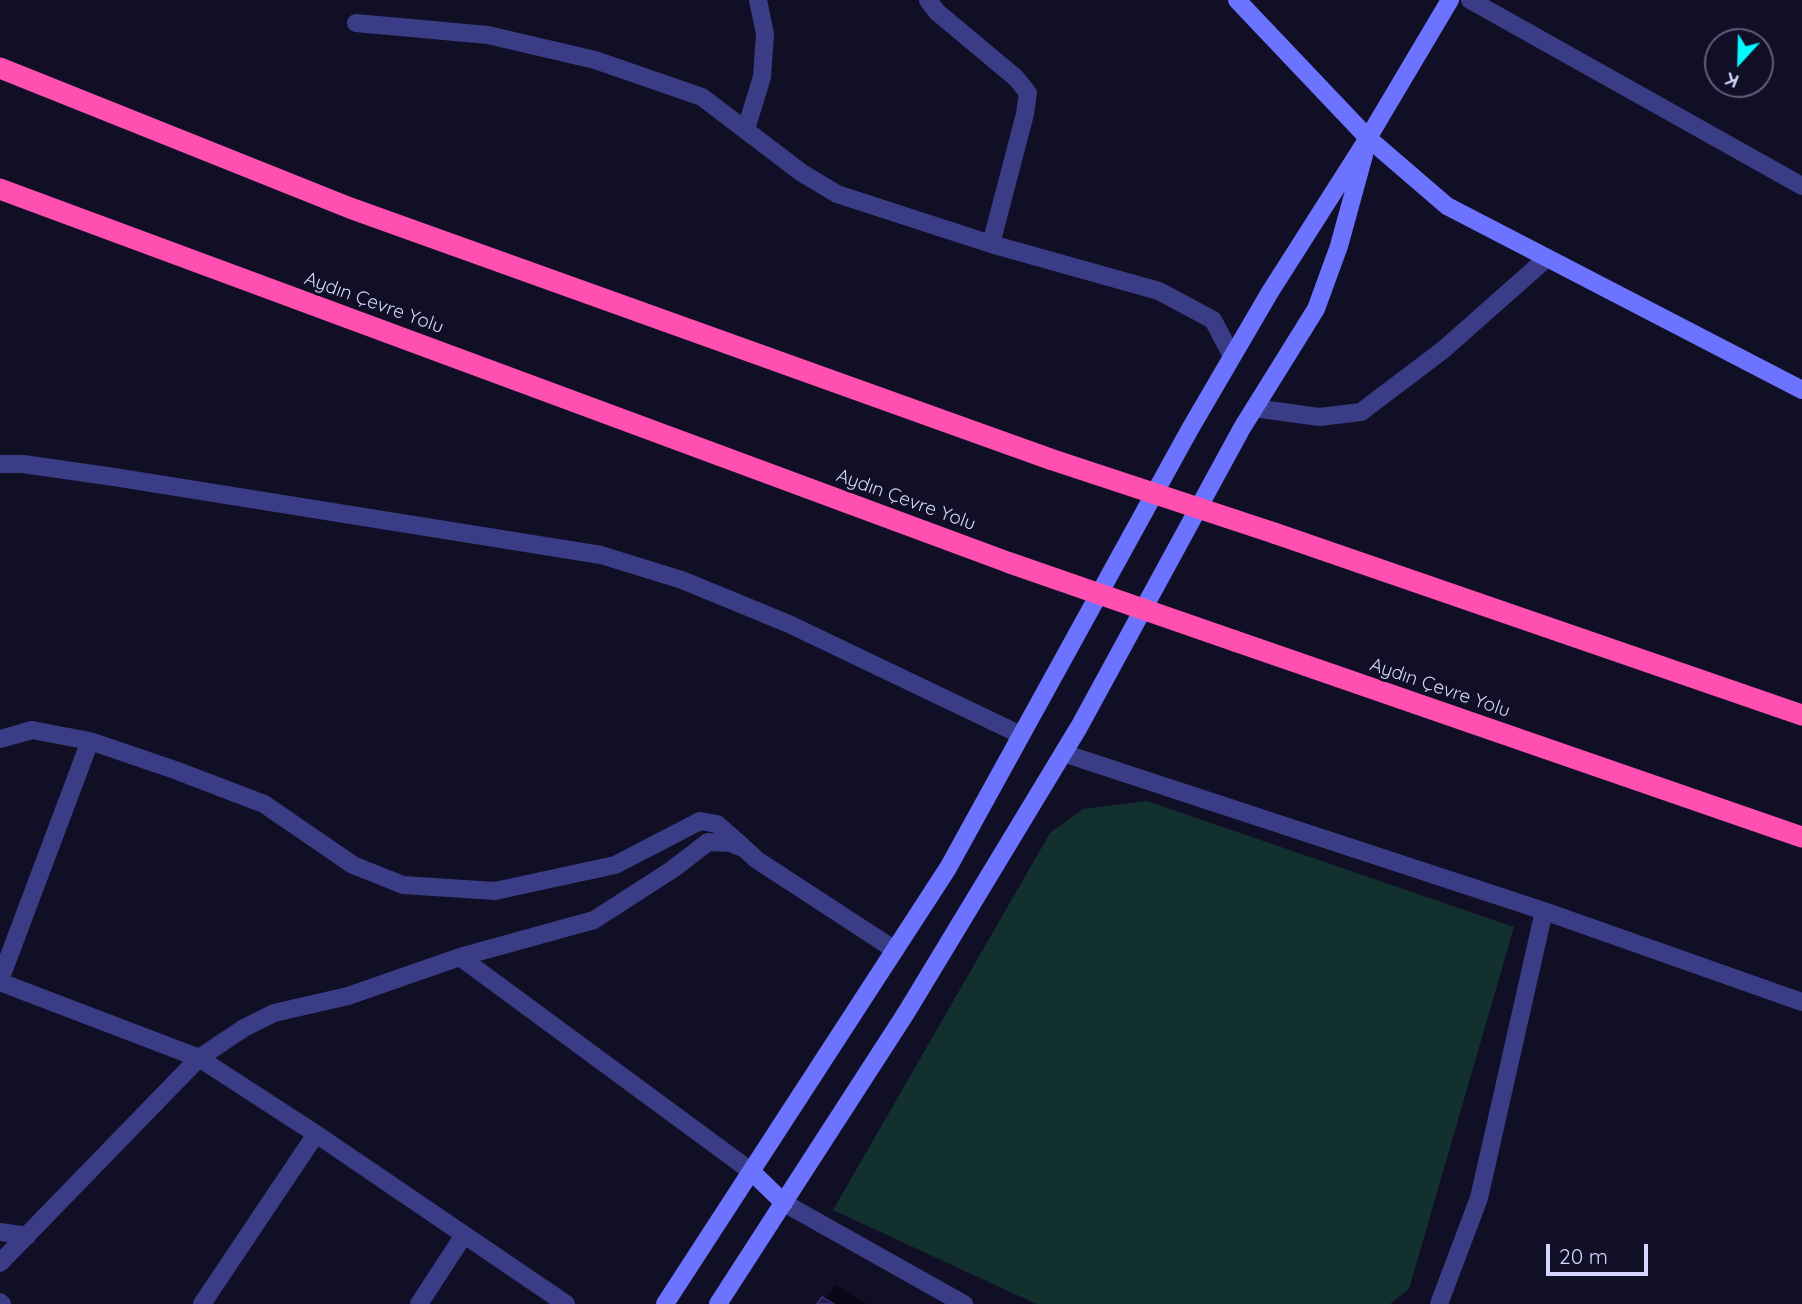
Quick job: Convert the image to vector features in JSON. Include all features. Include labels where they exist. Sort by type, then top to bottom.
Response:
[{"type":"highway","points":[[0,68],[349,208],[1050,458],[1802,715]]},
{"type":"highway","name":"Aydın Çevre Yolu","points":[[0,189],[1010,563],[1802,837]]},
{"type":"main road","points":[[1237,0],[1368,138],[1447,206],[1802,390]]},
{"type":"main road","points":[[665,1304],[948,868],[1232,356],[1368,138],[1450,0]]},
{"type":"main road","points":[[718,1304],[906,1013],[1063,753],[1254,408],[1316,309],[1339,246],[1368,138]]},
{"type":"main road","points":[[752,1172],[784,1203]]},
{"type":"street","points":[[746,129],[762,78],[765,34],[758,0]]},
{"type":"street","points":[[928,0],[937,12],[1016,78],[1028,93],[991,244]]},
{"type":"street","points":[[1470,0],[1802,186]]},
{"type":"street","points":[[356,23],[488,35],[594,60],[702,97],[802,173],[838,194],[991,244],[1158,291],[1213,320],[1232,356]]},
{"type":"street","points":[[1254,408],[1319,416],[1361,412],[1443,350],[1547,258]]},
{"type":"street","points":[[0,464],[23,464],[114,477],[601,555],[682,580],[777,619],[1021,735]]},
{"type":"street","points":[[0,739],[32,730],[90,741],[176,770],[264,804],[353,865],[403,885],[495,891],[615,865],[700,821],[717,824],[757,860],[895,950]]},
{"type":"street","points":[[90,741],[0,981],[199,1058],[317,1134],[566,1304]]},
{"type":"street","points":[[1063,753],[1544,911],[1802,1002]]},
{"type":"street","points":[[0,1263],[199,1058],[244,1028],[274,1013],[348,996],[460,957],[594,920],[673,869],[708,842],[730,843],[745,849]]},
{"type":"street","points":[[1439,1304],[1479,1198],[1544,911]]},
{"type":"street","points":[[460,957],[752,1172]]},
{"type":"street","points":[[202,1304],[317,1134]]},
{"type":"street","points":[[784,1203],[964,1304]]},
{"type":"street","points":[[0,1232],[27,1236]]},
{"type":"street","points":[[419,1304],[464,1235]]},
{"type":"green space","points":[[1147,801],[1514,927],[1409,1289],[1390,1304],[1036,1304],[833,1210],[1050,833],[1083,809]]},
{"type":"building","points":[[822,1297],[834,1304],[817,1304]]}]
